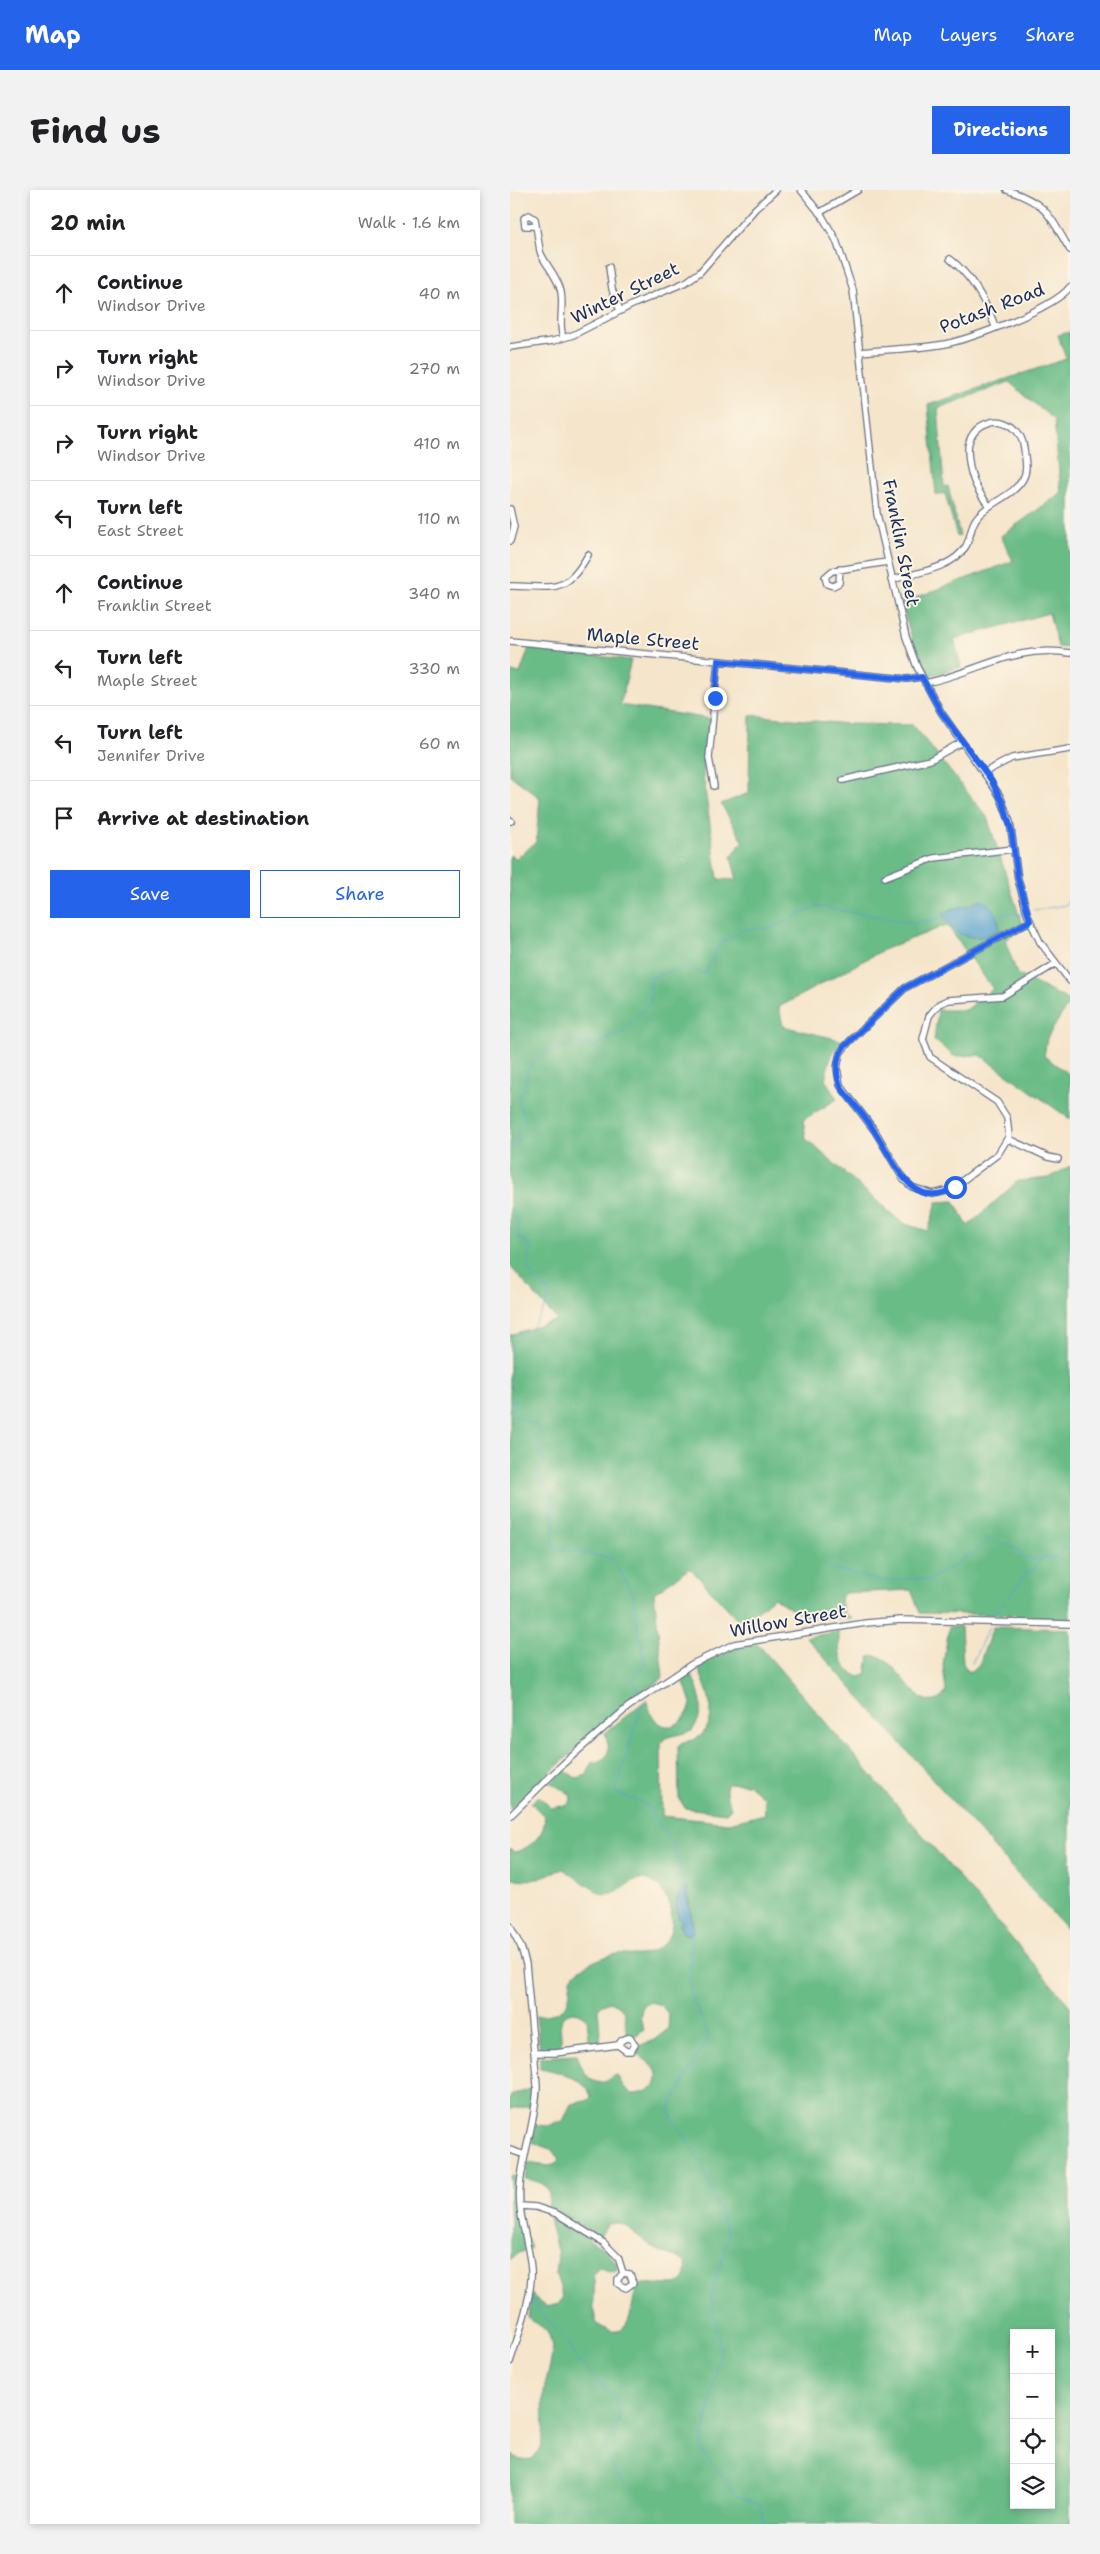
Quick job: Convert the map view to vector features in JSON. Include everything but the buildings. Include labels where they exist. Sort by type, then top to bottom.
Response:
[{"type":"street","name":"Winter Street","points":[[510,347],[563,338],[590,328],[620,311],[693,277],[755,209],[776,190]]},
{"type":"street","name":"Franklin Street","points":[[801,190],[819,212],[839,247],[851,280],[877,514],[891,580],[906,637],[925,683],[962,742],[985,772],[1006,810],[1022,896],[1030,921],[1040,942],[1055,964],[1070,981]]},
{"type":"street","points":[[819,212],[858,190]]},
{"type":"street","points":[[1007,190],[1031,198],[1044,208],[1070,250]]},
{"type":"street","points":[[536,226],[541,254],[561,291],[560,325],[563,338]]},
{"type":"street","points":[[950,259],[962,269],[976,288],[995,326]]},
{"type":"street","points":[[609,267],[611,284],[620,311]]},
{"type":"street","name":"Potash Road","points":[[860,352],[943,344],[1045,307],[1070,287]]},
{"type":"street","points":[[891,580],[944,564],[960,554],[967,544],[974,520],[989,506],[1018,485],[1025,471],[1023,445],[1020,435],[1011,426],[1001,422],[988,422],[979,427],[972,435],[969,444],[972,479],[989,506]]},
{"type":"street","points":[[510,509],[514,527],[510,541]]},
{"type":"street","points":[[510,586],[563,585],[577,575],[588,555]]},
{"type":"street","points":[[840,569],[887,562]]},
{"type":"street","name":"Maple Street","points":[[510,641],[907,679],[922,677]]},
{"type":"street","points":[[925,683],[1018,654],[1048,650],[1070,653]]},
{"type":"street","points":[[714,786],[709,758],[718,661]]},
{"type":"street","points":[[842,780],[930,760],[962,742]]},
{"type":"street","points":[[985,772],[1012,758],[1070,749]]},
{"type":"street","points":[[885,877],[934,858],[1014,849]]},
{"type":"street","points":[[1030,921],[905,988],[844,1047],[839,1056],[837,1068],[838,1081],[842,1089],[875,1131],[904,1180],[917,1190],[932,1194],[950,1190],[998,1154],[1008,1139],[1007,1118],[997,1102],[930,1058],[923,1044],[924,1026],[929,1016],[943,1001],[956,998],[1004,996],[1055,964]]},
{"type":"street","points":[[1008,1139],[1048,1157],[1058,1159]]},
{"type":"street","name":"Willow Street","points":[[510,1816],[563,1764],[628,1707],[692,1664],[729,1646],[805,1632],[901,1620],[1070,1624]]},
{"type":"street","points":[[510,1926],[521,1947],[526,1964],[535,2053],[537,2102],[520,2188],[531,2275],[530,2289],[510,2362]]},
{"type":"street","points":[[535,2053],[555,2053],[618,2045]]},
{"type":"street","points":[[510,2150],[525,2155]]},
{"type":"street","points":[[521,2206],[536,2207],[557,2214],[604,2243],[618,2257],[623,2273]]},
{"type":"green space","points":[[1070,332],[1070,648],[1058,647],[1049,613],[954,639],[961,667],[927,676],[920,664],[901,603],[1013,561],[1001,536],[1061,493],[1054,420],[1009,382],[938,408],[944,487],[948,486],[960,536],[957,537],[945,493],[936,495],[928,405],[1066,359],[1058,335]]},
{"type":"green space","points":[[529,648],[631,660],[620,705],[711,719],[703,776],[718,879],[737,880],[731,857],[743,841],[721,804],[749,793],[750,715],[847,724],[913,725],[987,817],[1023,927],[1005,940],[1017,974],[1070,1001],[1047,1038],[1044,1056],[1070,1075],[1070,1119],[980,1055],[954,1056],[934,1040],[938,1010],[966,1010],[993,989],[947,925],[885,949],[779,1007],[783,1026],[844,1041],[831,1055],[825,1079],[837,1099],[803,1120],[806,1139],[902,1223],[928,1231],[937,1202],[954,1201],[968,1226],[1018,1181],[1049,1178],[1070,1166],[1070,1621],[1016,1620],[1017,1615],[920,1613],[911,1590],[845,1593],[840,1598],[844,1613],[852,1618],[819,1618],[802,1614],[784,1605],[774,1597],[742,1624],[690,1568],[654,1593],[663,1678],[629,1701],[510,1809],[510,1335],[557,1320],[510,1266],[510,855],[516,859],[536,842],[540,798],[510,775],[510,672],[520,673]]},
{"type":"green space","points":[[949,1627],[961,1627],[963,1664],[969,1672],[978,1667],[993,1627],[1070,1629],[1070,1933],[806,1637],[839,1632],[841,1658],[843,1664],[852,1673],[859,1677],[866,1675],[869,1657],[878,1656],[887,1662],[926,1700],[936,1701],[946,1692],[943,1665]]},
{"type":"green space","points":[[758,1644],[1070,2006],[1070,2524],[510,2524],[510,2452],[520,2459],[532,2459],[538,2452],[543,2436],[543,2400],[552,2352],[549,2334],[541,2326],[527,2318],[533,2294],[546,2307],[559,2304],[563,2296],[556,2275],[558,2254],[550,2217],[606,2250],[616,2263],[617,2270],[614,2272],[599,2268],[593,2274],[597,2324],[609,2330],[618,2331],[628,2321],[637,2286],[644,2284],[677,2284],[683,2281],[686,2274],[686,2263],[677,2257],[659,2252],[624,2225],[617,2223],[607,2224],[600,2237],[548,2206],[548,2189],[542,2184],[525,2179],[528,2163],[547,2166],[556,2163],[559,2159],[551,2149],[532,2142],[536,2125],[547,2126],[563,2121],[571,2104],[589,2100],[591,2097],[584,2085],[570,2076],[540,2068],[540,2057],[577,2055],[587,2076],[595,2082],[607,2081],[617,2075],[623,2086],[632,2094],[647,2091],[657,2081],[655,2068],[638,2055],[641,2045],[654,2040],[668,2029],[669,2015],[661,2005],[650,2002],[643,2005],[640,2017],[644,2029],[635,2036],[626,2032],[623,2010],[617,2004],[612,2002],[602,2004],[598,2009],[601,2044],[590,2045],[587,2019],[584,2016],[575,2012],[567,2014],[561,2022],[560,2049],[540,2049],[536,2016],[552,2014],[565,2007],[568,2002],[572,1976],[586,1965],[610,1955],[622,1953],[639,1955],[649,1952],[664,1943],[671,1929],[672,1921],[668,1902],[658,1886],[649,1880],[635,1880],[608,1895],[601,1894],[563,1869],[533,1880],[510,1879],[510,1848],[514,1852],[526,1848],[536,1839],[543,1828],[544,1816],[531,1803],[539,1796],[551,1808],[568,1805],[571,1800],[570,1794],[551,1783],[564,1770],[576,1778],[587,1775],[592,1762],[601,1761],[607,1755],[608,1748],[605,1733],[646,1700],[653,1717],[662,1725],[673,1725],[683,1719],[690,1709],[691,1703],[682,1676],[690,1671],[701,1701],[700,1715],[692,1731],[665,1738],[661,1743],[662,1816],[729,1823],[765,1814],[764,1798],[748,1784],[728,1783],[726,1792],[731,1808],[726,1813],[685,1808],[679,1798],[678,1747],[682,1743],[699,1737],[710,1721],[711,1712],[708,1694],[698,1667],[731,1649]],"holes":[[[687,1888],[693,1927],[683,1932],[681,1925],[684,1925]]]},
{"type":"green space","points":[[536,2087],[534,2105],[510,2110],[510,2096]]},
{"type":"green space","points":[[513,2176],[519,2179],[520,2219],[531,2248],[518,2253],[510,2260],[510,2177]]},
{"type":"water","points":[[980,900],[992,907],[998,921],[999,930],[974,937],[966,936],[953,929],[943,914]]},
{"type":"water","points":[[685,1886],[693,1927],[692,1933],[688,1935],[683,1933],[679,1923],[683,1924],[683,1922],[679,1919],[677,1910],[679,1893]]},
{"type":"waterway","points":[[1034,910],[1067,905],[1070,896]]},
{"type":"waterway","points":[[510,1150],[517,1144],[518,1131],[526,1122],[519,1103],[520,1094],[526,1088],[528,1068],[542,1055],[576,1042],[598,1047],[609,1036],[620,1034],[650,1004],[651,977],[687,966],[704,974],[721,943],[745,929],[772,928],[816,906],[913,923],[944,917]]},
{"type":"waterway","points":[[996,916],[1007,913],[1023,914]]},
{"type":"waterway","points":[[510,1208],[516,1214],[520,1239],[530,1245],[528,1271],[550,1293],[549,1300],[531,1330]]},
{"type":"waterway","points":[[510,1348],[519,1337],[527,1334]]},
{"type":"waterway","points":[[510,1401],[516,1400],[514,1415],[540,1428],[536,1446],[545,1462],[536,1476],[553,1497],[553,1548],[612,1558],[633,1594],[645,1665],[633,1679],[639,1694]]},
{"type":"waterway","points":[[828,1568],[882,1581],[911,1579],[929,1581],[967,1555],[974,1553],[988,1538],[992,1540]]},
{"type":"waterway","points":[[997,1542],[1020,1550],[1020,1557],[1040,1560]]},
{"type":"waterway","points":[[1009,1597],[1021,1581],[1022,1575],[1033,1571],[1042,1557],[1047,1556],[1052,1559],[1063,1549],[1070,1550]]},
{"type":"waterway","points":[[991,1618],[1005,1601]]},
{"type":"waterway","points":[[972,1663],[989,1627]]},
{"type":"waterway","points":[[643,1703],[615,1792],[647,1805],[674,1846],[685,1887]]},
{"type":"waterway","points":[[691,1933],[690,1992],[709,2036],[668,2111],[701,2162],[729,2237],[711,2298],[721,2348],[701,2450],[737,2496],[760,2504],[764,2524]]},
{"type":"waterway","points":[[531,2296],[540,2312],[566,2341],[577,2360],[616,2400],[619,2413],[617,2426],[604,2448],[614,2471],[627,2484]]},
{"type":"route","points":[[715,698],[718,661],[907,679],[922,677],[941,712],[991,780],[1000,796],[1010,822],[1018,879],[1030,921],[905,988],[844,1047],[839,1056],[837,1068],[837,1077],[842,1089],[870,1123],[904,1180],[917,1190],[932,1194],[941,1194],[955,1187]]}]
